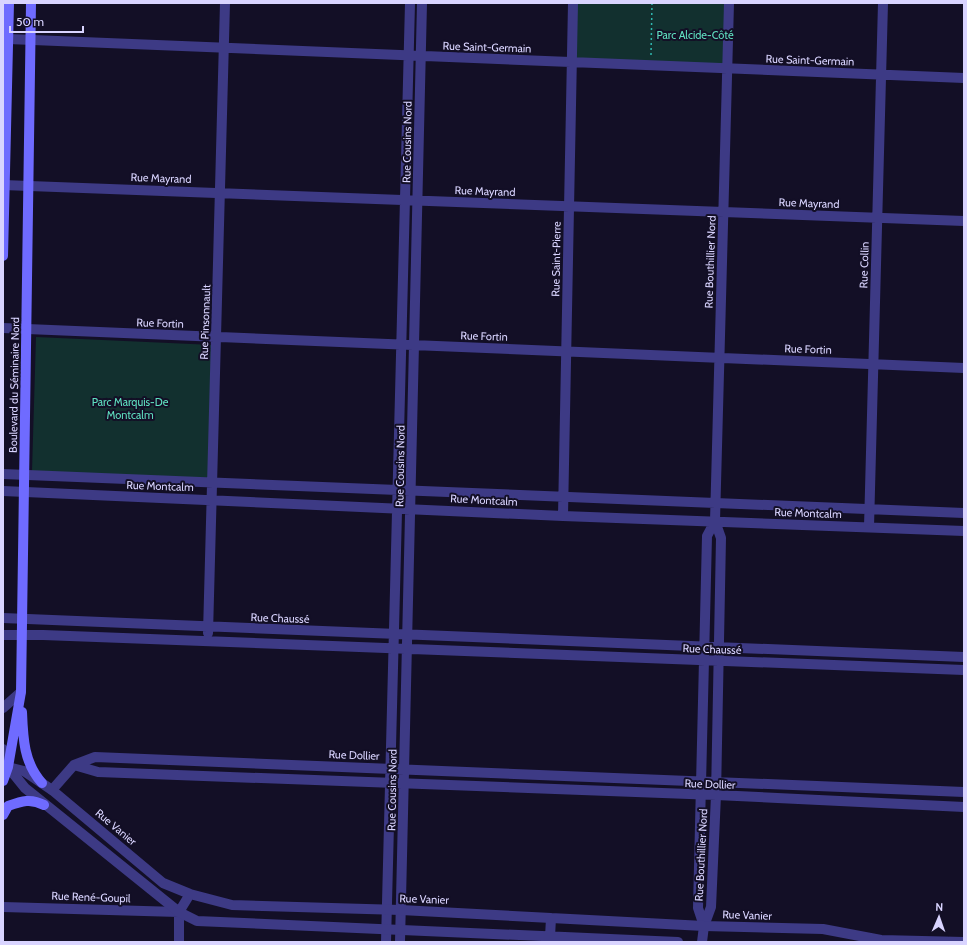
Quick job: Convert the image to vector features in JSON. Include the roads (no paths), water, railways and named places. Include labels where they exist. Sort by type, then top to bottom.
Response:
[{"type":"main road","points":[[3,256],[5,39],[9,3]]},
{"type":"main road","name":"Boulevard du Séminaire Nord","points":[[3,781],[21,692],[32,3]]},
{"type":"main road","points":[[21,692],[24,749],[34,774],[42,783]]},
{"type":"main road","points":[[3,815],[8,806],[25,800],[36,800],[44,805]]},
{"type":"street","name":"Rue Pinsonnault","points":[[208,641],[225,3]]},
{"type":"street","name":"Rue Cousins Nord","points":[[386,942],[410,3]]},
{"type":"street","name":"Rue Cousins Nord","points":[[400,942],[422,3]]},
{"type":"street","name":"Rue Saint-Pierre","points":[[562,516],[573,3]]},
{"type":"street","name":"Rue Bouthillier Nord","points":[[704,926],[711,907],[716,795],[715,782],[721,538],[715,522],[729,3]]},
{"type":"street","name":"Rue Collin","points":[[869,527],[883,3]]},
{"type":"street","name":"Rue Saint-Germain","points":[[5,39],[964,78]]},
{"type":"street","name":"Rue Mayrand","points":[[4,184],[964,221]]},
{"type":"street","name":"Rue Fortin","points":[[3,328],[964,368]]},
{"type":"street","name":"Rue Montcalm","points":[[3,474],[964,513]]},
{"type":"street","name":"Rue Montcalm","points":[[3,491],[562,516],[964,530]]},
{"type":"street","name":"Rue Bouthillier Nord","points":[[704,926],[698,908],[700,781],[707,536],[715,522]]},
{"type":"street","name":"Rue Chaussé","points":[[3,618],[208,627],[557,639],[964,657]]},
{"type":"street","name":"Rue Chaussé","points":[[3,635],[394,647],[556,655],[964,670]]},
{"type":"street","points":[[556,655],[557,639]]},
{"type":"street","points":[[867,667],[868,652]]},
{"type":"street","points":[[3,708],[21,692]]},
{"type":"street","points":[[3,749],[6,768],[44,805],[179,912],[197,921],[678,942]]},
{"type":"street","name":"Rue Dollier","points":[[52,790],[74,765],[95,757],[964,792]]},
{"type":"street","points":[[200,761],[200,776]]},
{"type":"street","name":"Rue Dollier","points":[[74,765],[98,772],[390,782],[700,796],[716,795],[964,807]]},
{"type":"street","name":"Rue Vanier","points":[[6,768],[24,771],[52,790],[163,883],[190,894],[232,905],[401,910],[704,926],[823,929],[881,940]]},
{"type":"street","points":[[554,789],[555,776]]},
{"type":"street","points":[[864,788],[865,802]]},
{"type":"street","points":[[178,942],[179,912],[190,894]]},
{"type":"street","name":"Rue René-Goupil","points":[[3,907],[179,912]]},
{"type":"street","points":[[550,937],[552,918]]},
{"type":"street","points":[[702,942],[704,926]]},
{"type":"street","name":"Rue Vanier","points":[[866,942],[881,940],[964,942]]},
{"type":"park label","name":"Parc Alcide-Côté","points":[[695,35]]},
{"type":"park label","name":"Parc Marquis-De Montcalm","points":[[130,408]]}]
